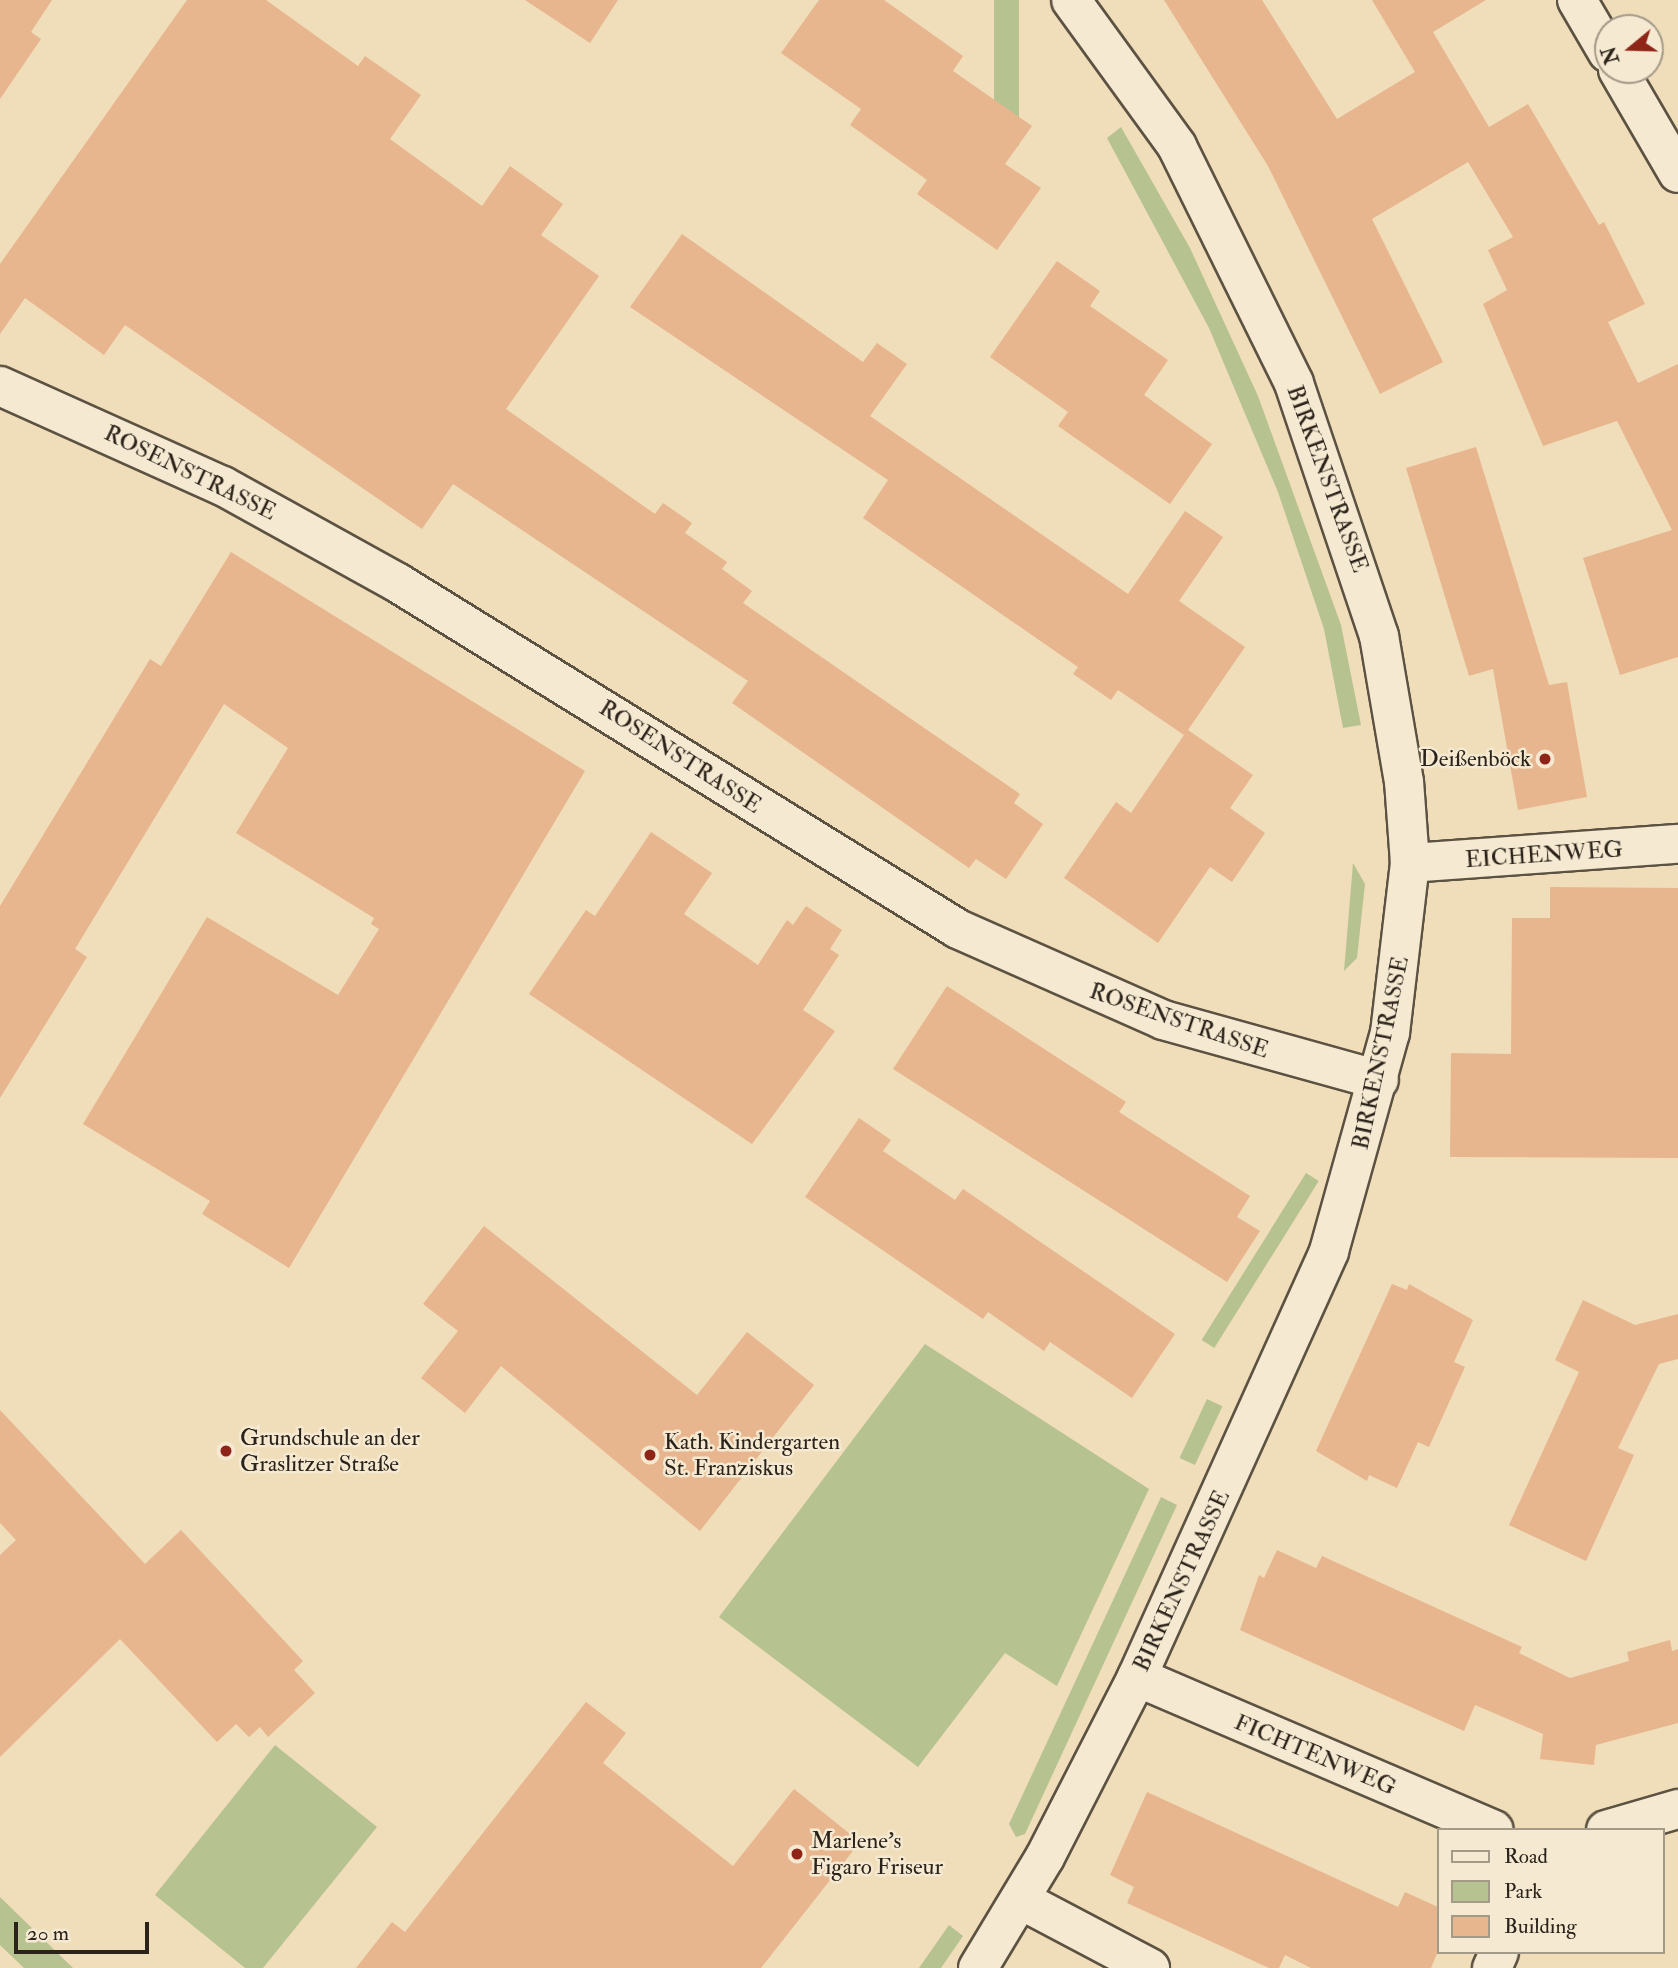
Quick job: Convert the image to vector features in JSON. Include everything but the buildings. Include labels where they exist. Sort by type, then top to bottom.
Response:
[{"type":"street","name":"BIRKENSTRASSE","points":[[978,1968],[1021,1900],[1137,1677],[1324,1262],[1380,1080],[1401,981],[1410,863],[1401,755],[1379,636],[1294,383],[1177,146],[1071,0]]},
{"type":"street","points":[[1577,0],[1594,29]]},
{"type":"street","points":[[1628,84],[1672,149]]},
{"type":"street","name":"ROSENSTRASSE","points":[[0,386],[223,486],[398,583],[958,929],[1163,1020],[1380,1080]]},
{"type":"street","name":"EICHENWEG","points":[[1410,863],[1678,844]]},
{"type":"street","name":"FICHTENWEG","points":[[1137,1677],[1489,1828]]},
{"type":"street","points":[[1613,1828],[1678,1810]]},
{"type":"street","points":[[1021,1900],[1150,1968]]},
{"type":"green space","points":[[994,0],[1019,0],[1019,146],[994,146]]},
{"type":"green space","points":[[1121,127],[1190,248],[1258,396],[1341,625],[1361,725],[1343,728],[1324,629],[1278,492],[1209,328],[1107,138]]},
{"type":"green space","points":[[1353,863],[1365,884],[1357,958],[1344,971]]},
{"type":"green space","points":[[1306,1173],[1319,1181],[1214,1348],[1202,1340]]},
{"type":"green space","points":[[925,1344],[1149,1489],[1057,1686],[1005,1653],[918,1767],[719,1617]]},
{"type":"green space","points":[[1207,1399],[1222,1406],[1195,1465],[1180,1458]]},
{"type":"green space","points":[[1161,1497],[1177,1505],[1025,1834],[1016,1837],[1009,1824]]},
{"type":"green space","points":[[275,1745],[377,1827],[263,1968],[245,1968],[155,1895]]},
{"type":"green space","points":[[0,1897],[73,1968],[24,1968],[0,1945]]},
{"type":"green space","points":[[949,1925],[963,1936],[941,1968],[919,1968]]},
{"type":"place","name":"Deißenböck","points":[[1545,759]]},
{"type":"place","name":"Grundschule an der Graslitzer Straße","points":[[226,1451]]},
{"type":"place","name":"Kath. Kindergarten St. Franziskus","points":[[650,1455]]},
{"type":"place","name":"Marlene's Figaro Friseur","points":[[797,1854]]}]
